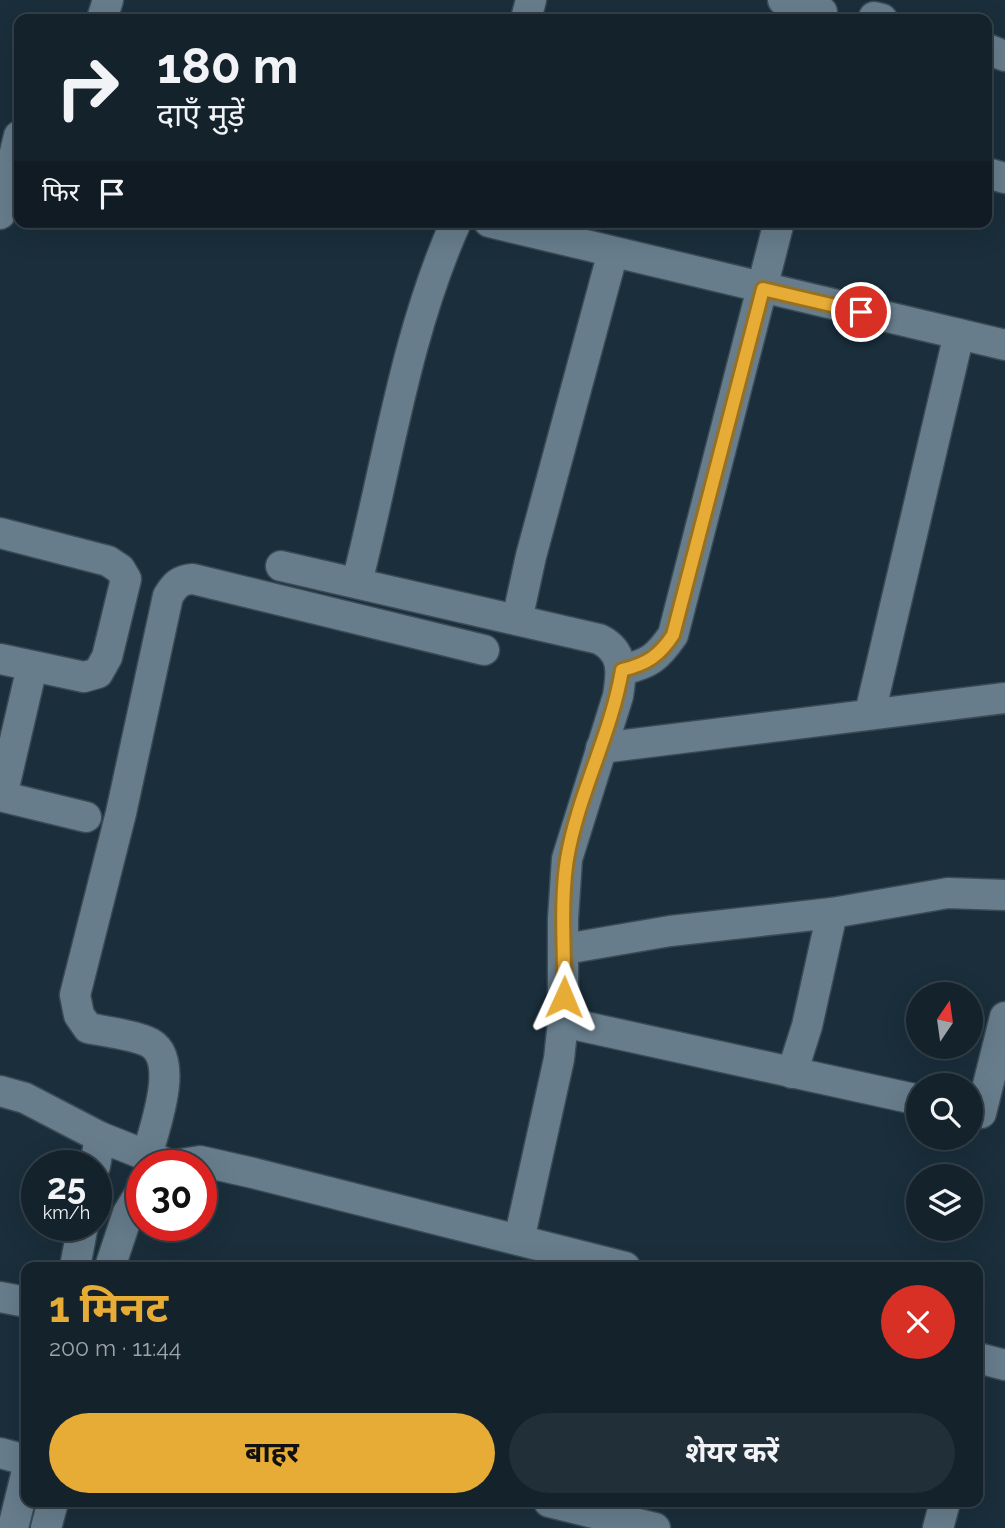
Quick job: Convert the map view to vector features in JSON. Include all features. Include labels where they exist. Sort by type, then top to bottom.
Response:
[{"type":"street","points":[[783,0],[822,11]]},
{"type":"street","points":[[0,214],[14,157]]},
{"type":"street","points":[[357,582],[412,344],[435,270],[453,228]]},
{"type":"street","points":[[514,228],[1005,345]]},
{"type":"street","points":[[622,670],[643,665],[660,654],[673,635],[778,228]]},
{"type":"street","points":[[517,620],[531,556],[613,252]]},
{"type":"street","points":[[870,713],[959,334]]},
{"type":"street","points":[[0,533],[108,561],[120,569],[126,579],[107,657],[98,673],[84,677],[0,659]]},
{"type":"street","points":[[281,566],[609,643],[617,653],[622,670],[618,696],[567,859],[563,919],[564,1022],[551,1106],[519,1240]]},
{"type":"street","points":[[162,1150],[166,1064],[159,1050],[148,1041],[88,1028],[79,1015],[75,995],[121,813],[168,596],[174,585],[182,580],[193,579],[484,650]]},
{"type":"street","points":[[32,667],[1,796],[86,817]]},
{"type":"street","points":[[601,748],[1005,698]]},
{"type":"street","points":[[565,948],[670,930],[832,913],[948,893],[1005,895]]},
{"type":"street","points":[[792,1073],[807,1026],[832,913]]},
{"type":"street","points":[[986,1114],[1005,1017]]},
{"type":"street","points":[[564,1022],[906,1097]]},
{"type":"street","points":[[0,1091],[25,1098],[96,1150]]},
{"type":"street","points":[[217,1165],[605,1262]]},
{"type":"street","points":[[112,1262],[126,1219]]},
{"type":"street","points":[[76,1262],[80,1241]]},
{"type":"street","points":[[0,1297],[21,1302]]},
{"type":"street","points":[[983,1360],[1005,1365]]},
{"type":"street","points":[[0,1453],[21,1459]]},
{"type":"street","points":[[13,1528],[21,1495]]},
{"type":"street","points":[[46,1528],[51,1507]]},
{"type":"street","points":[[569,1507],[655,1528]]},
{"type":"street","points":[[939,1528],[944,1507]]},
{"type":"route","points":[[564,997],[564,891],[573,834],[618,696],[622,670],[643,665],[660,654],[673,635],[763,289],[861,312]]}]
